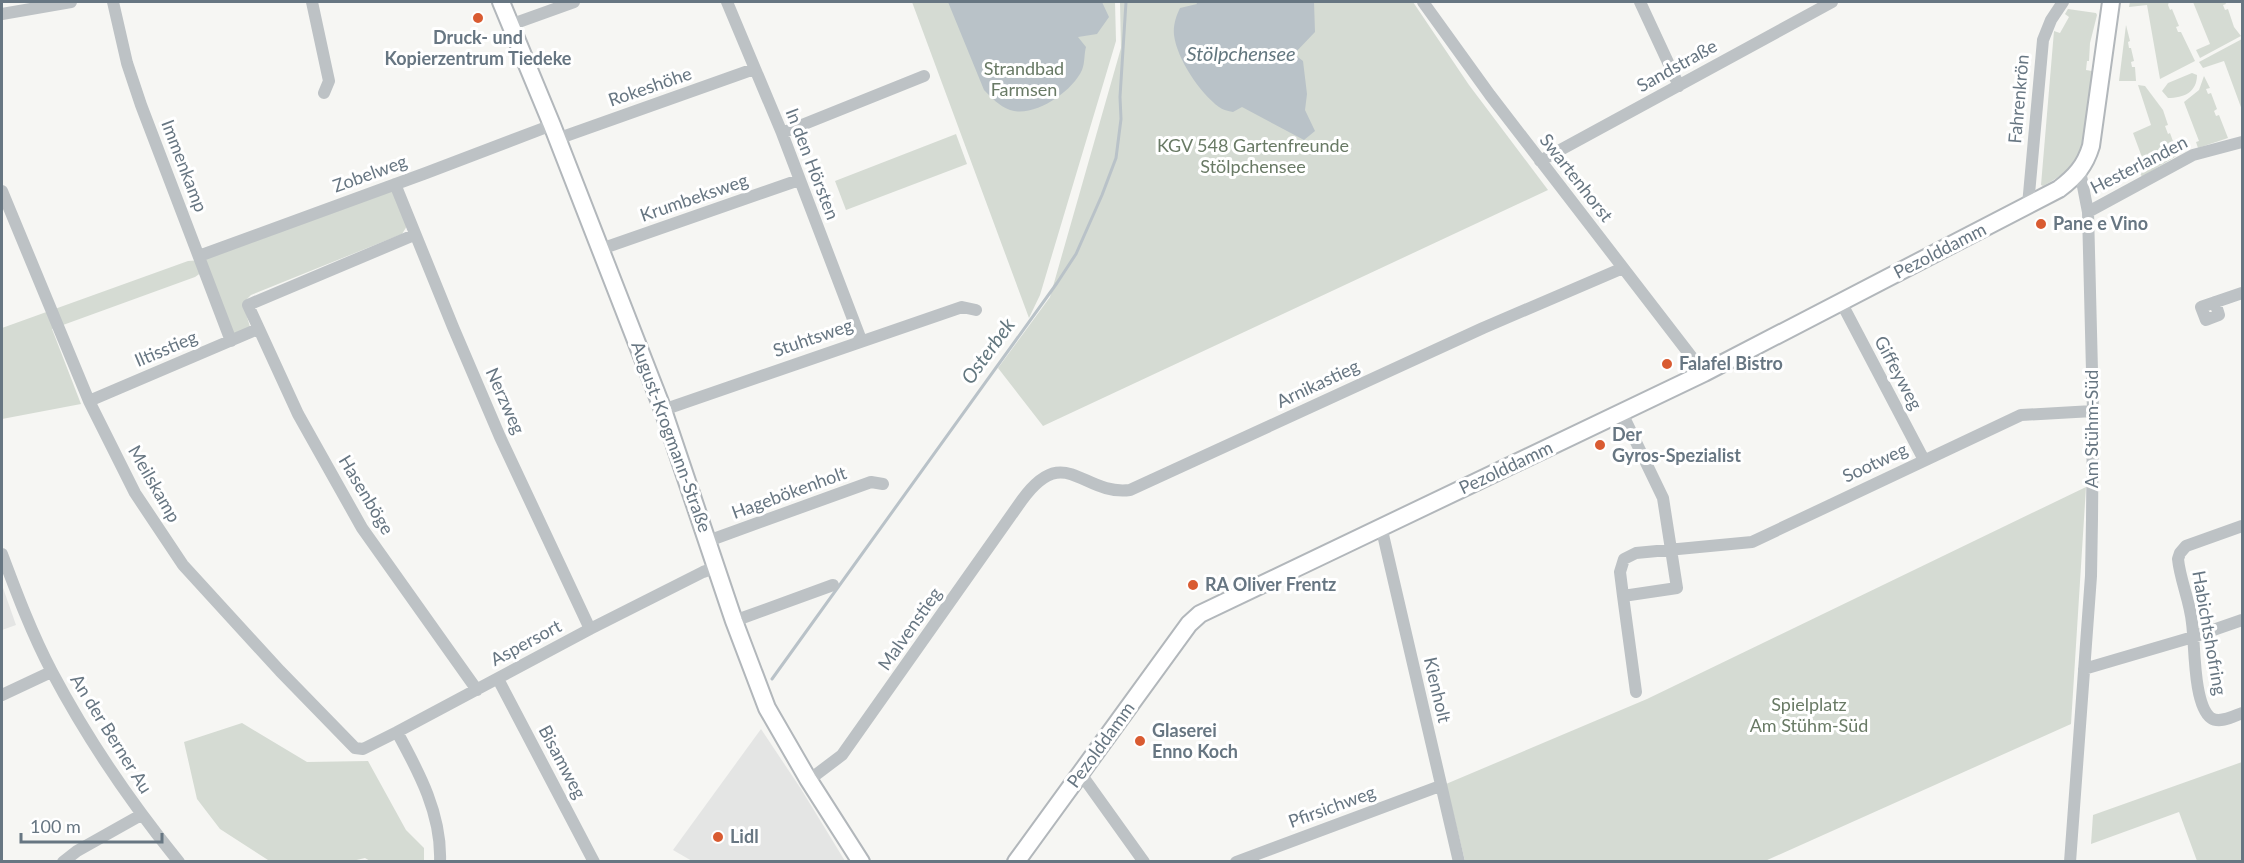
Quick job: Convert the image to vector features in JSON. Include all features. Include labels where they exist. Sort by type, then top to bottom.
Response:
[{"type":"street","points":[[2,14],[71,2]]},
{"type":"street","name":"Immenkamp","points":[[114,2],[127,63],[231,340]]},
{"type":"street","points":[[312,2],[334,84],[324,93]]},
{"type":"street","name":"August-Krogmann-Straße","points":[[501,2],[663,410],[734,621],[767,708],[809,780],[861,861]]},
{"type":"street","points":[[510,25],[574,2]]},
{"type":"street","name":"In den Hörsten","points":[[727,2],[782,133],[861,340]]},
{"type":"street","name":"Swartenhorst","points":[[1423,2],[1540,161],[1704,374]]},
{"type":"street","points":[[1640,2],[1679,86]]},
{"type":"street","name":"Sandstraße","points":[[1540,161],[1832,2]]},
{"type":"street","name":"Fahrenkrön","points":[[2028,205],[2043,40],[2051,20],[2063,2]]},
{"type":"street","points":[[2080,171],[2091,146],[2111,2]]},
{"type":"street","name":"Rokeshöhe","points":[[554,132],[754,69]]},
{"type":"street","points":[[782,133],[924,76]]},
{"type":"street","name":"Zobelweg","points":[[199,256],[396,184],[554,132]]},
{"type":"street","name":"Hesterlanden","points":[[2088,212],[2193,155],[2242,142]]},
{"type":"street","name":"Pezolddamm","points":[[1016,861],[1189,624],[1200,614],[1704,374],[2058,189],[2080,171]]},
{"type":"street","name":"Am Stühm-Süd","points":[[2070,861],[2091,576],[2093,411],[2088,212],[2080,171]]},
{"type":"street","name":"Krumbeksweg","points":[[601,249],[799,180]]},
{"type":"street","name":"Nerzweg","points":[[396,184],[414,235],[500,437],[590,629]]},
{"type":"street","name":"Meilskamp","points":[[2,191],[89,401],[135,493],[183,565],[280,671],[353,746]]},
{"type":"street","name":"Hasenböge","points":[[414,235],[248,305],[298,414],[362,528],[477,690]]},
{"type":"street","name":"Arnikastieg","points":[[1030,490],[1043,478],[1059,473],[1075,473],[1109,490],[1130,490],[1483,328],[1623,268]]},
{"type":"street","points":[[2215,302],[2242,292]]},
{"type":"street","name":"Giffeyweg","points":[[1841,303],[1924,460]]},
{"type":"street","name":"Stuhtsweg","points":[[663,410],[962,307],[976,310]]},
{"type":"street","name":"Iltisstieg","points":[[89,401],[258,329]]},
{"type":"street","name":"Sootweg","points":[[1623,596],[1620,572],[1624,559],[1636,553],[1752,542],[2021,415],[2093,411]]},
{"type":"street","points":[[1622,412],[1663,498],[1677,588],[1623,596],[1636,692]]},
{"type":"street","name":"Hagebökenholt","points":[[708,541],[871,482],[883,484]]},
{"type":"street","name":"Malvenstieg","points":[[809,780],[842,755],[1030,490]]},
{"type":"street","name":"Kienholt","points":[[1382,526],[1459,861]]},
{"type":"street","name":"Habichtshofring","points":[[2242,526],[2186,546],[2180,553],[2178,562],[2190,610],[2197,681],[2206,712],[2217,720],[2242,713]]},
{"type":"street","name":"An der Berner Au","points":[[2,554],[30,628],[51,672],[100,755],[141,815],[179,861]]},
{"type":"street","name":"Aspersort","points":[[353,746],[363,749],[590,629],[717,567]]},
{"type":"street","points":[[734,621],[833,585]]},
{"type":"street","points":[[2084,669],[2242,620]]},
{"type":"street","name":"An der Berner Au","points":[[2,695],[51,672]]},
{"type":"street","name":"Bisamweg","points":[[498,679],[594,861]]},
{"type":"street","points":[[397,732],[418,771],[431,804],[439,833],[440,861]]},
{"type":"street","points":[[1081,774],[1144,861]]},
{"type":"street","name":"Pfirsichweg","points":[[1236,861],[1440,786]]},
{"type":"street","name":"An der Berner Au","points":[[63,861],[141,815]]},
{"type":"shaded area","points":[[2,585],[16,625],[2,630]]},
{"type":"shaded area","points":[[761,729],[845,861],[692,861],[673,850]]},
{"type":"green space","name":"Strandbad Farmsen","points":[[912,2],[1115,2],[1116,41],[1040,295],[1029,318]]},
{"type":"green space","name":"KGV 548 Gartenfreunde Stölpchensee","points":[[1120,2],[1413,2],[1469,85],[1548,190],[1043,426],[998,368],[1050,297],[1121,48]]},
{"type":"green space","points":[[2130,2],[2169,2],[2170,10],[2172,9],[2179,26],[2176,27],[2178,32],[2181,32],[2195,61],[2160,79],[2147,5],[2129,7]]},
{"type":"green space","points":[[2193,2],[2225,2],[2226,4],[2223,5],[2225,10],[2228,9],[2234,27],[2241,36],[2200,58],[2196,50],[2210,44]]},
{"type":"green space","points":[[2068,9],[2097,15],[2086,70],[2092,71],[2091,100],[2086,131],[2076,159],[2064,173],[2043,186],[2041,185],[2054,31],[2060,33],[2069,17],[2065,14]]},
{"type":"green space","points":[[2126,25],[2130,41],[2128,42],[2129,48],[2131,48],[2134,61],[2131,62],[2132,67],[2135,67],[2136,81],[2119,81]]},
{"type":"green space","points":[[2242,39],[2242,110],[2224,61],[2203,68],[2199,62]]},
{"type":"green space","points":[[2192,73],[2197,75],[2195,86],[2189,93],[2168,98],[2162,91],[2168,83]]},
{"type":"green space","points":[[2204,76],[2210,88],[2206,89],[2208,94],[2211,93],[2217,109],[2214,111],[2216,116],[2219,115],[2228,138],[2198,148],[2196,142],[2199,141],[2184,102],[2199,90]]},
{"type":"green space","points":[[2138,85],[2145,86],[2163,110],[2168,125],[2165,126],[2178,155],[2142,177],[2140,173],[2146,168],[2133,133],[2151,125]]},
{"type":"green space","points":[[956,134],[967,164],[846,210],[835,181]]},
{"type":"green space","points":[[392,191],[407,226],[402,234],[251,295],[243,303],[250,327],[233,335],[205,270],[195,277],[52,329],[81,404],[2,419],[2,328],[188,261],[203,260]]},
{"type":"green space","name":"Spielplatz Am Stühm-Süd","points":[[2086,487],[2071,724],[1765,861],[1465,861],[1446,784],[1647,699]]},
{"type":"green space","points":[[242,723],[307,762],[368,761],[406,830],[424,848],[424,861],[370,861],[365,858],[348,862],[268,860],[220,829],[197,799],[184,742]]},
{"type":"green space","points":[[2242,762],[2242,861],[2197,861],[2179,812],[2091,844],[2093,815]]},
{"type":"water","points":[[948,2],[1102,2],[1109,17],[1097,34],[1078,37],[1086,47],[1084,64],[1070,87],[1041,107],[1020,111],[1002,106],[984,90]]},
{"type":"water","name":"Stölpchensee","points":[[1196,2],[1314,2],[1315,32],[1294,54],[1303,61],[1307,94],[1305,110],[1315,131],[1304,140],[1242,107],[1233,112],[1222,109],[1204,93],[1190,75],[1174,35],[1175,21],[1180,8],[1197,4]]},
{"type":"waterway","name":"Osterbek","points":[[772,679],[1076,254],[1116,158],[1121,119],[1120,97],[1126,2]]},
{"type":"place","name":"Druck- und Kopierzentrum Tiedeke","points":[[478,18]]},
{"type":"place","name":"Pane e Vino","points":[[2041,224]]},
{"type":"place","name":"Falafel Bistro","points":[[1667,364]]},
{"type":"place","name":"Der Gyros-Spezialist","points":[[1600,445]]},
{"type":"place","name":"RA Oliver Frentz","points":[[1193,585]]},
{"type":"place","name":"Glaserei Enno Koch","points":[[1140,741]]},
{"type":"place","name":"Lidl","points":[[718,837]]}]
